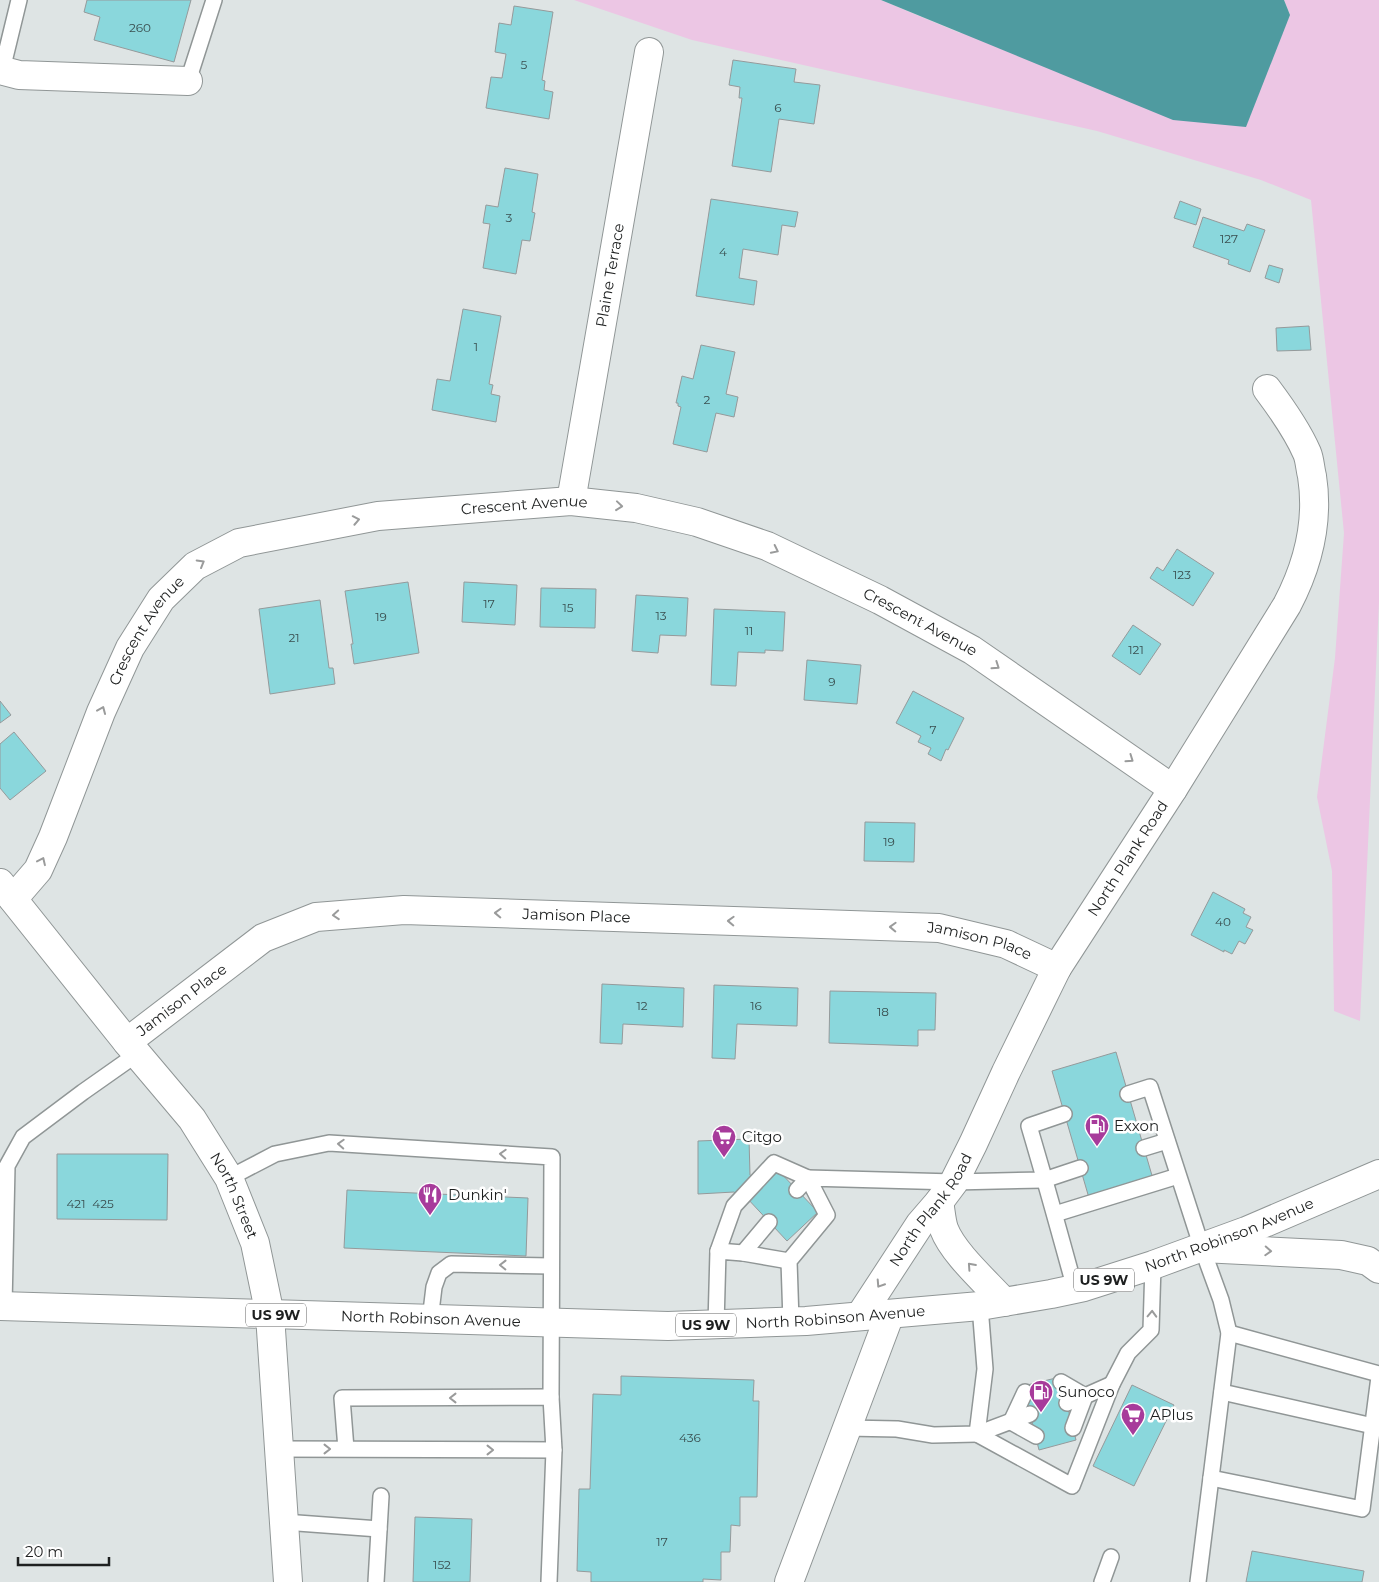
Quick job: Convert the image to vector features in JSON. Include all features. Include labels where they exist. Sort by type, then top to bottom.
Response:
[{"type":"main road","name":"Plaine Terrace","points":[[571,501],[649,52]]},
{"type":"main road","points":[[1,70],[19,75],[188,81]]},
{"type":"main road","name":"North Plank Road","points":[[860,1316],[920,1224],[947,1192],[973,1144],[1057,968],[1173,789],[1287,605],[1298,584],[1308,554],[1314,520],[1314,493],[1308,455],[1290,420],[1267,389]]},
{"type":"main road","name":"Crescent Avenue","points":[[7,891],[38,870],[53,837],[101,712],[130,648],[161,599],[195,566],[239,543],[378,516],[571,501],[636,508],[697,522],[767,546],[880,600],[972,650],[1173,789]]},
{"type":"main road","name":"North Street","points":[[7,891],[132,1048],[192,1119],[229,1178],[255,1243],[270,1315],[288,1582]]},
{"type":"main road","name":"Jamison Place","points":[[132,1048],[263,938],[316,917],[326,916],[404,910],[939,928],[1006,944],[1057,968]]},
{"type":"main road","name":"North Robinson Avenue","points":[[2,1306],[638,1326],[791,1322],[890,1314],[992,1304],[1074,1289],[1202,1248],[1379,1174]]},
{"type":"main road","points":[[947,1192],[944,1229],[992,1304]]},
{"type":"main road","points":[[1202,1248],[1341,1255],[1368,1262],[1379,1268]]},
{"type":"main road","points":[[789,1582],[890,1314]]},
{"type":"lane","points":[[1,70],[18,0]]},
{"type":"lane","points":[[188,81],[214,0]]},
{"type":"lane","points":[[2,1306],[7,1166],[23,1137],[82,1092],[132,1048]]},
{"type":"lane","points":[[1128,1094],[1150,1087],[1220,1300],[1229,1333],[1198,1582]]},
{"type":"lane","points":[[1064,1114],[1029,1126],[1055,1214],[1074,1289]]},
{"type":"lane","points":[[1144,1148],[1168,1141]]},
{"type":"lane","points":[[229,1178],[275,1154],[329,1143],[552,1156],[551,1397],[554,1450],[549,1582]]},
{"type":"lane","points":[[716,1325],[718,1251],[734,1206],[774,1163],[808,1178],[947,1192],[1044,1180],[1080,1168]]},
{"type":"lane","points":[[1055,1214],[1178,1176]]},
{"type":"lane","points":[[797,1190],[808,1178]]},
{"type":"lane","points":[[791,1322],[789,1261],[827,1215],[808,1178]]},
{"type":"lane","points":[[742,1253],[769,1222]]},
{"type":"lane","points":[[718,1251],[789,1261]]},
{"type":"lane","points":[[430,1320],[434,1287],[439,1273],[451,1264],[551,1266]]},
{"type":"lane","points":[[977,1434],[1072,1486],[1112,1384],[1128,1353],[1151,1330],[1153,1265]]},
{"type":"lane","points":[[977,1434],[992,1304]]},
{"type":"lane","points":[[1211,1478],[1362,1509],[1373,1426],[1379,1376],[1229,1333]]},
{"type":"lane","points":[[1061,1382],[1085,1396]]},
{"type":"lane","points":[[1067,1403],[1112,1384]]},
{"type":"lane","points":[[1011,1422],[1024,1392]]},
{"type":"lane","points":[[1222,1392],[1373,1426]]},
{"type":"lane","points":[[1073,1428],[1085,1396]]},
{"type":"lane","points":[[346,1449],[342,1398],[551,1397]]},
{"type":"lane","points":[[847,1428],[897,1429],[934,1435],[977,1434],[1030,1414]]},
{"type":"lane","points":[[1011,1422],[1036,1436]]},
{"type":"lane","points":[[278,1449],[554,1450]]},
{"type":"lane","points":[[376,1582],[381,1496]]},
{"type":"lane","points":[[284,1522],[379,1529]]},
{"type":"lane","points":[[1102,1582],[1111,1557]]},
{"type":"shaded area","points":[[574,0],[881,0],[960,33],[1290,15],[1284,0],[1379,0],[1379,602],[1360,1021],[1334,1011],[1332,871],[1317,797],[1335,658],[1344,533],[1311,200],[1261,180],[1097,131],[692,40]]},
{"type":"water","points":[[881,0],[1284,0],[1290,15],[1246,127],[1173,120]]},
{"type":"building","points":[[87,0],[191,0],[174,62],[94,40],[100,17],[84,12]]},
{"type":"building","points":[[514,6],[553,12],[542,80],[545,81],[544,90],[553,92],[549,119],[486,108],[491,77],[502,78],[506,54],[495,52],[499,23],[511,25]]},
{"type":"building","points":[[733,60],[796,69],[794,82],[820,85],[814,124],[779,119],[771,172],[732,166],[742,98],[739,98],[740,87],[729,85]]},
{"type":"building","points":[[505,168],[538,174],[532,212],[535,213],[530,241],[522,240],[516,274],[483,268],[490,224],[483,223],[486,205],[498,207]]},
{"type":"building","points":[[711,199],[798,212],[795,227],[782,225],[778,255],[743,249],[739,278],[757,281],[754,305],[696,296]]},
{"type":"building","points":[[1180,201],[1201,209],[1196,225],[1174,218]]},
{"type":"building","points":[[1203,217],[1244,231],[1247,224],[1265,230],[1250,272],[1228,264],[1229,260],[1193,247]]},
{"type":"building","points":[[1269,265],[1283,269],[1279,283],[1265,278]]},
{"type":"building","points":[[463,309],[501,316],[489,384],[493,385],[491,394],[500,396],[496,422],[432,410],[437,379],[450,381]]},
{"type":"building","points":[[1309,326],[1311,350],[1277,351],[1276,328]]},
{"type":"building","points":[[701,345],[735,352],[726,394],[738,397],[734,417],[716,413],[707,452],[673,444],[681,407],[676,403],[682,376],[693,379]]},
{"type":"building","points":[[1177,549],[1214,573],[1193,606],[1150,578],[1157,567],[1163,571]]},
{"type":"building","points":[[408,582],[419,653],[354,664],[345,591]]},
{"type":"building","points":[[464,582],[517,585],[515,625],[462,622]]},
{"type":"building","points":[[541,588],[596,589],[595,628],[540,627]]},
{"type":"building","points":[[636,595],[688,598],[686,636],[660,635],[658,653],[632,651]]},
{"type":"building","points":[[320,600],[329,668],[333,668],[335,684],[270,694],[259,609]]},
{"type":"building","points":[[714,609],[785,612],[783,651],[765,650],[765,653],[738,652],[736,686],[711,685]]},
{"type":"building","points":[[1133,625],[1161,644],[1140,675],[1112,656]]},
{"type":"building","points":[[807,660],[861,665],[857,704],[804,700]]},
{"type":"building","points":[[913,691],[964,718],[941,761],[928,754],[931,748],[918,742],[921,736],[896,723]]},
{"type":"building","points":[[0,701],[11,715],[0,723]]},
{"type":"building","points":[[14,732],[46,771],[10,800],[0,788],[0,744]]},
{"type":"building","points":[[865,822],[915,823],[914,862],[864,861]]},
{"type":"building","points":[[1213,892],[1245,909],[1243,913],[1251,917],[1246,927],[1253,930],[1245,944],[1239,941],[1232,954],[1224,950],[1224,952],[1191,935]]},
{"type":"building","points":[[602,984],[684,988],[683,1027],[623,1024],[622,1044],[600,1043]]},
{"type":"building","points":[[714,985],[798,988],[797,1026],[737,1024],[735,1059],[712,1058]]},
{"type":"building","points":[[830,991],[936,993],[935,1030],[918,1030],[918,1046],[829,1043]]},
{"type":"building","points":[[1116,1052],[1153,1179],[1089,1198],[1052,1071]]},
{"type":"building","name":"Citgo","points":[[749,1139],[750,1175],[757,1181],[740,1197],[734,1192],[698,1194],[698,1141]]},
{"type":"building","points":[[57,1154],[168,1154],[167,1220],[57,1219]]},
{"type":"building","points":[[776,1168],[818,1212],[787,1241],[746,1197]]},
{"type":"building","points":[[347,1190],[528,1198],[526,1256],[344,1248]]},
{"type":"building","points":[[621,1376],[754,1380],[753,1401],[759,1401],[757,1497],[740,1497],[740,1526],[731,1525],[730,1552],[721,1552],[721,1580],[703,1579],[703,1582],[591,1582],[591,1572],[577,1571],[579,1489],[590,1489],[593,1394],[621,1395]]},
{"type":"building","points":[[1060,1377],[1076,1440],[1039,1450],[1023,1386]]},
{"type":"building","name":"APlus","points":[[1132,1385],[1174,1405],[1134,1486],[1093,1466]]},
{"type":"building","points":[[415,1517],[472,1519],[470,1582],[413,1582]]},
{"type":"building","points":[[1252,1551],[1364,1571],[1362,1582],[1246,1582]]},
{"type":"place","name":"Exxon","points":[[1097,1147]]},
{"type":"place","name":"Citgo","points":[[724,1158]]},
{"type":"place","name":"Dunkin'","points":[[430,1216]]},
{"type":"place","name":"Sunoco","points":[[1041,1413]]},
{"type":"place","name":"APlus","points":[[1133,1436]]}]
